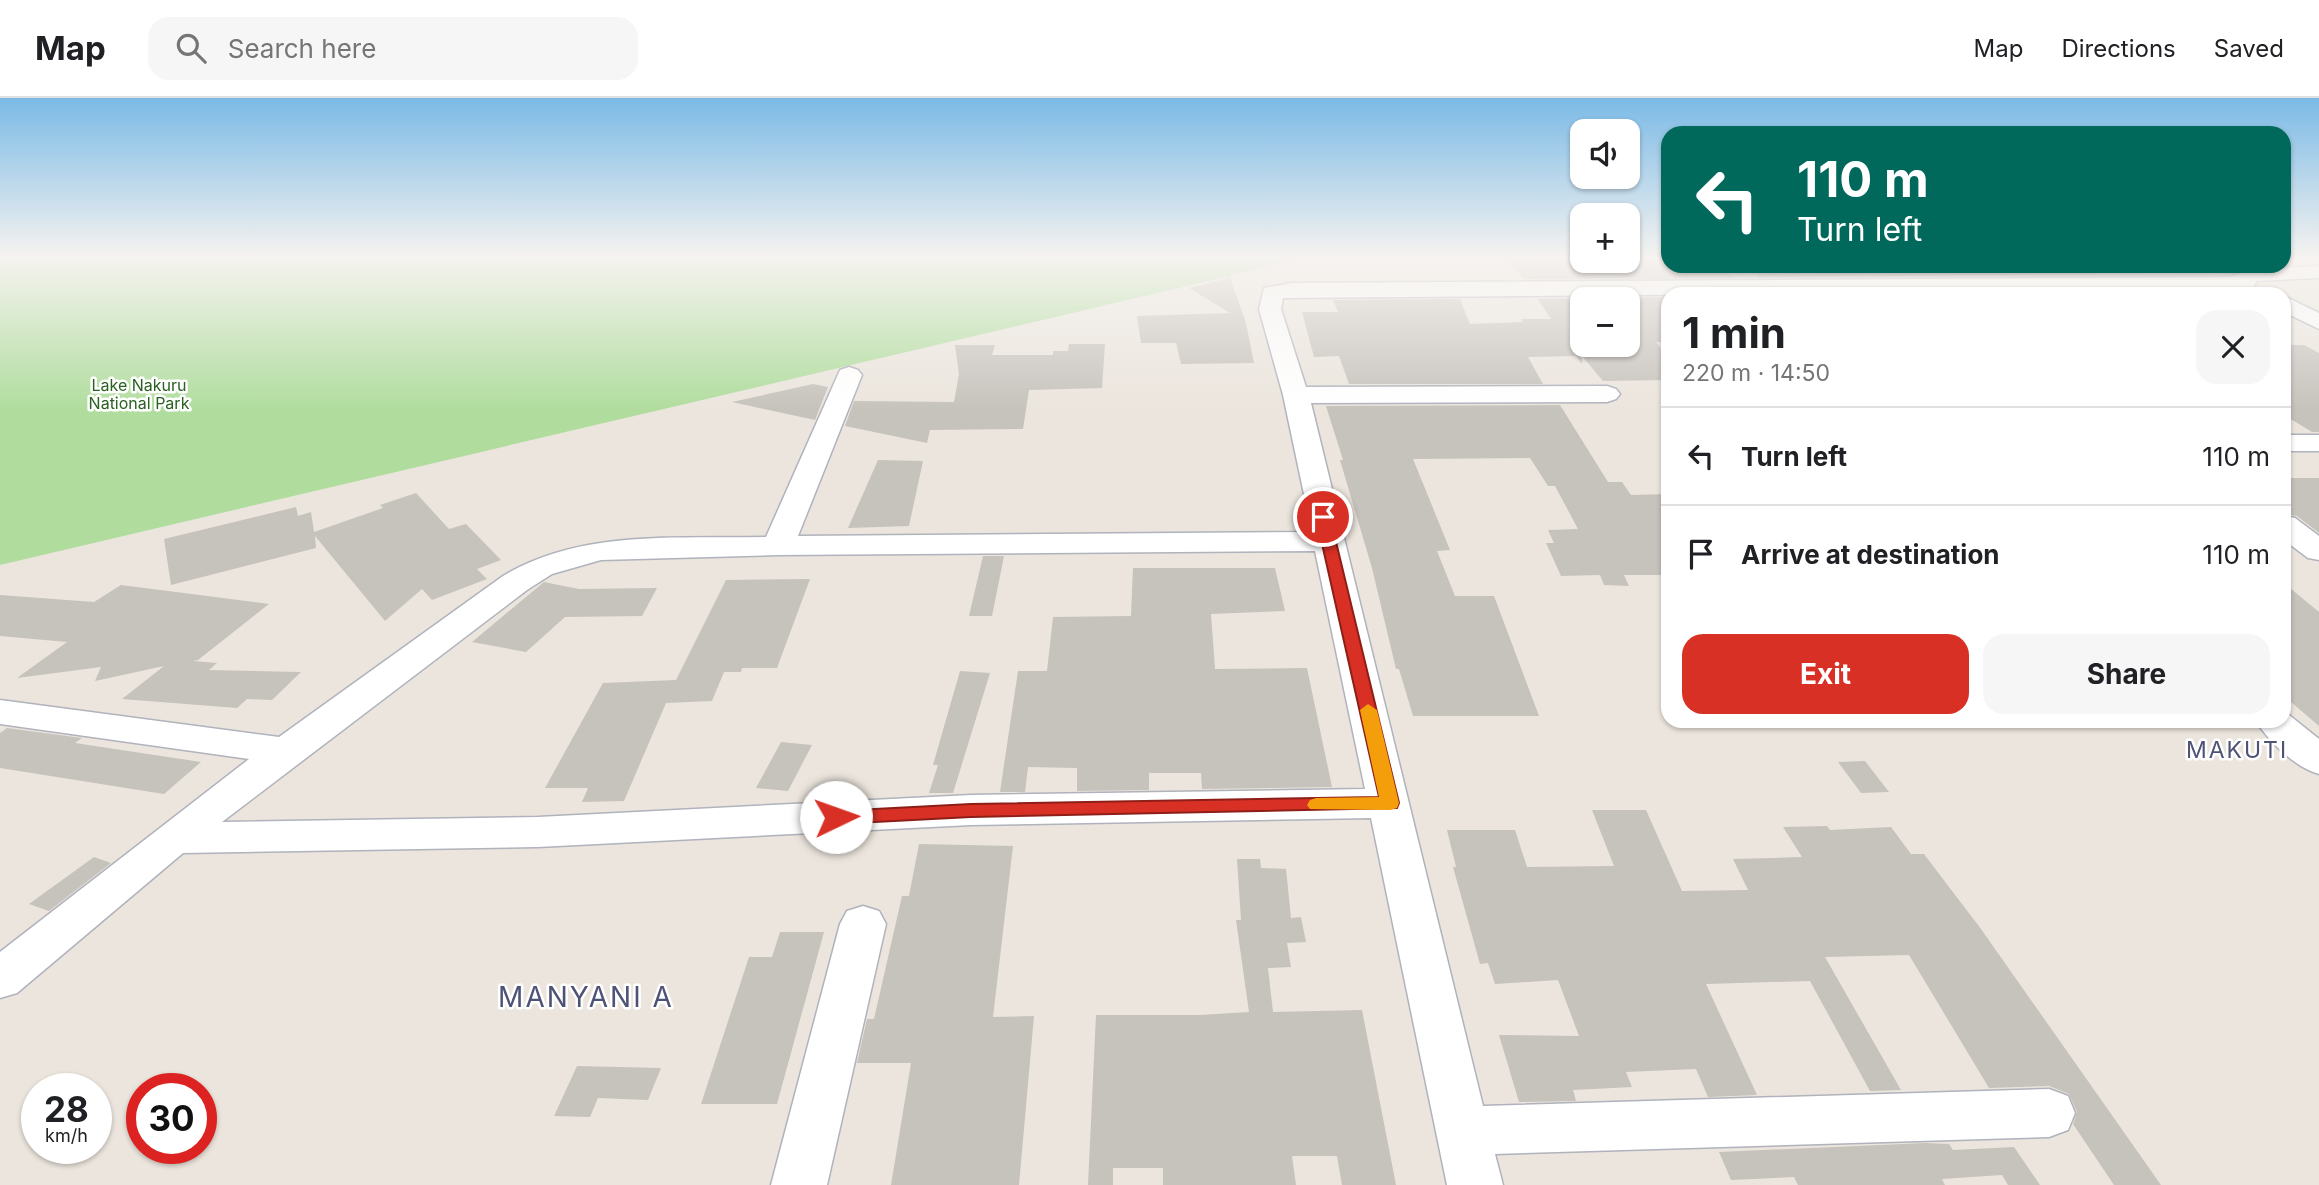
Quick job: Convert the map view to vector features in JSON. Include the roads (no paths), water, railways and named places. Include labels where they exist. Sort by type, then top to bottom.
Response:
[{"type":"street","points":[[1270,309],[1296,395],[1475,1185]]},
{"type":"street","points":[[2295,309],[2319,322]]},
{"type":"street","points":[[778,546],[849,375]]},
{"type":"street","points":[[1296,395],[1607,394]]},
{"type":"street","points":[[2291,443],[2319,443]]},
{"type":"street","points":[[2291,530],[2319,551]]},
{"type":"street","points":[[0,979],[173,838],[286,751],[515,583],[541,567],[600,551],[778,546],[1329,541]]},
{"type":"street","points":[[0,712],[286,751]]},
{"type":"street","points":[[2283,728],[2319,761]]},
{"type":"street","points":[[173,838],[538,832],[971,810],[1390,803]]},
{"type":"street","points":[[799,1185],[863,924]]},
{"type":"street","points":[[1464,1131],[2049,1113]]},
{"type":"district","name":"MAKUTI","points":[[2237,750]]},
{"type":"district","name":"MANYANI A","points":[[586,997]]},
{"type":"park label","name":"Lake Nakuru National Park","points":[[139,394]]}]
